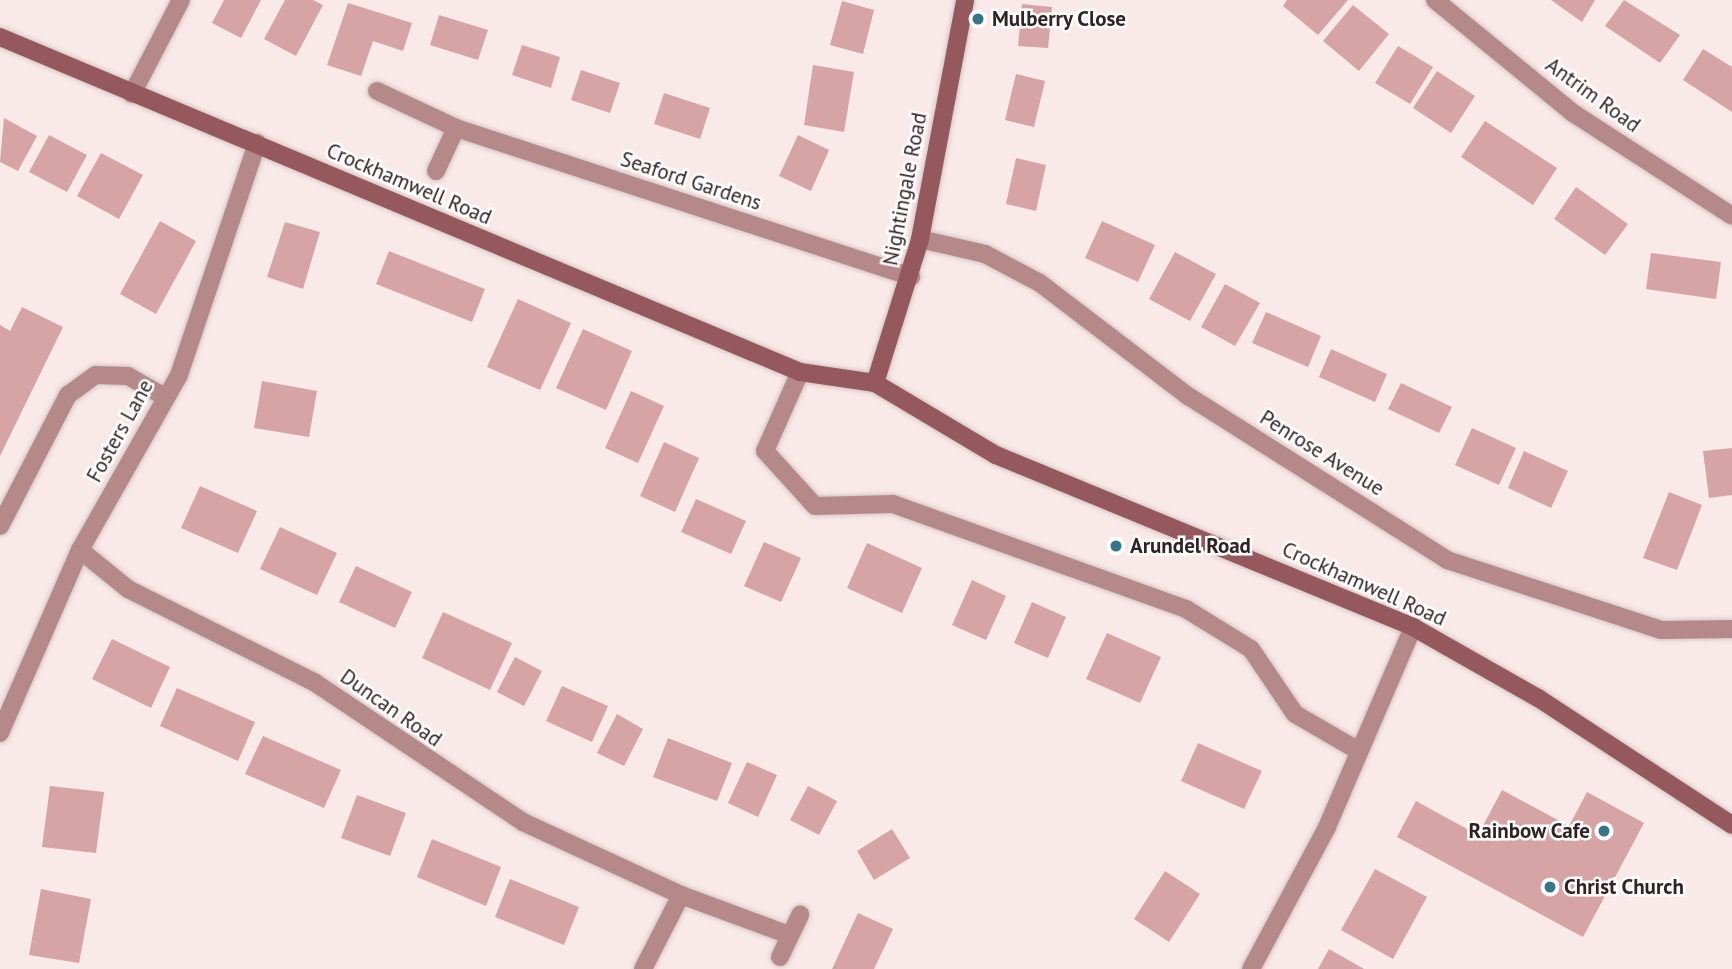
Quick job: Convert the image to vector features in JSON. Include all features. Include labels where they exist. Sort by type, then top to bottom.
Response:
[{"type":"street","points":[[132,94],[181,0]]},
{"type":"street","name":"Nightingale Road","points":[[875,383],[911,277],[920,239],[965,0]]},
{"type":"street","name":"Antrim Road","points":[[1435,0],[1573,113],[1732,216]]},
{"type":"street","name":"Crockhamwell Road","points":[[0,37],[800,372],[875,383],[996,455],[1413,627],[1538,698],[1732,825]]},
{"type":"street","name":"Seaford Gardens","points":[[377,91],[456,128],[911,277]]},
{"type":"street","points":[[436,171],[456,128]]},
{"type":"street","name":"Fosters Lane","points":[[0,733],[80,550],[179,375],[214,281],[257,143]]},
{"type":"street","name":"Penrose Avenue","points":[[920,239],[985,254],[1040,283],[1188,396],[1447,560],[1661,630],[1732,629]]},
{"type":"street","points":[[800,372],[765,451],[815,506],[893,504],[1186,609],[1251,649],[1294,714],[1357,750]]},
{"type":"street","points":[[0,526],[68,395],[96,374],[128,376],[165,397]]},
{"type":"street","name":"Duncan Road","points":[[80,550],[128,589],[314,682],[523,822],[681,895],[789,935]]},
{"type":"street","points":[[1251,969],[1327,827],[1357,750],[1413,627]]},
{"type":"street","points":[[643,969],[681,895]]},
{"type":"street","points":[[780,957],[800,915]]},
{"type":"building","points":[[224,0],[261,0],[241,38],[212,23]]},
{"type":"building","points":[[285,0],[313,0],[323,5],[296,56],[264,39]]},
{"type":"building","points":[[1287,0],[1348,0],[1318,35],[1283,6]]},
{"type":"building","points":[[1551,0],[1595,0],[1582,22]]},
{"type":"building","points":[[1624,0],[1680,35],[1660,63],[1605,26]]},
{"type":"building","points":[[842,1],[874,10],[863,54],[830,45]]},
{"type":"building","points":[[348,3],[412,23],[403,51],[373,41],[361,76],[327,65]]},
{"type":"building","points":[[1022,4],[1052,7],[1048,48],[1018,46]]},
{"type":"building","points":[[1353,5],[1389,34],[1359,71],[1323,41]]},
{"type":"building","points":[[439,15],[488,30],[478,60],[430,45]]},
{"type":"building","points":[[522,45],[560,57],[551,88],[512,75]]},
{"type":"building","points":[[1398,46],[1433,67],[1410,104],[1375,83]]},
{"type":"building","points":[[1703,49],[1732,67],[1732,112],[1683,80]]},
{"type":"building","points":[[813,65],[854,72],[844,132],[804,125]]},
{"type":"building","points":[[581,70],[620,83],[610,113],[571,100]]},
{"type":"building","points":[[1437,71],[1475,96],[1451,133],[1413,108]]},
{"type":"building","points":[[1016,74],[1045,81],[1034,127],[1005,120]]},
{"type":"building","points":[[664,93],[710,108],[700,139],[654,124]]},
{"type":"building","points":[[4,118],[37,136],[18,171],[0,162]]},
{"type":"building","points":[[1485,121],[1557,168],[1533,205],[1461,157]]},
{"type":"building","points":[[49,135],[87,155],[67,192],[29,172]]},
{"type":"building","points":[[798,135],[829,150],[811,191],[779,176]]},
{"type":"building","points":[[101,153],[143,175],[119,219],[77,196]]},
{"type":"building","points":[[1016,158],[1046,165],[1036,211],[1006,204]]},
{"type":"building","points":[[1576,187],[1628,224],[1605,255],[1554,219]]},
{"type":"building","points":[[160,221],[196,241],[156,314],[120,294]]},
{"type":"building","points":[[1102,221],[1155,245],[1138,282],[1085,258]]},
{"type":"building","points":[[285,222],[320,232],[303,289],[267,277]]},
{"type":"building","points":[[389,251],[485,289],[472,322],[376,284]]},
{"type":"building","points":[[1175,252],[1216,274],[1190,321],[1149,299]]},
{"type":"building","points":[[1651,253],[1721,262],[1716,299],[1646,289]]},
{"type":"building","points":[[1225,284],[1260,303],[1235,346],[1201,327]]},
{"type":"building","points":[[518,299],[571,323],[540,390],[487,367]]},
{"type":"building","points":[[22,307],[63,327],[0,456],[0,325],[10,331]]},
{"type":"building","points":[[1266,312],[1321,336],[1308,367],[1252,343]]},
{"type":"building","points":[[583,329],[632,351],[606,410],[556,388]]},
{"type":"building","points":[[1331,349],[1387,374],[1375,402],[1319,377]]},
{"type":"building","points":[[262,381],[317,391],[309,437],[254,428]]},
{"type":"building","points":[[1401,383],[1452,407],[1439,433],[1388,409]]},
{"type":"building","points":[[631,391],[664,406],[638,463],[605,448]]},
{"type":"building","points":[[1472,428],[1516,448],[1499,485],[1455,465]]},
{"type":"building","points":[[664,442],[699,458],[675,512],[640,496]]},
{"type":"building","points":[[1732,448],[1732,495],[1709,498],[1703,451]]},
{"type":"building","points":[[1524,451],[1568,471],[1551,508],[1508,488]]},
{"type":"building","points":[[200,486],[257,511],[238,553],[181,528]]},
{"type":"building","points":[[1669,492],[1702,505],[1677,570],[1643,558]]},
{"type":"building","points":[[696,499],[746,521],[731,554],[681,532]]},
{"type":"building","points":[[280,527],[337,553],[317,595],[260,569]]},
{"type":"building","points":[[764,542],[801,558],[781,602],[744,586]]},
{"type":"building","points":[[867,543],[922,568],[902,613],[847,588]]},
{"type":"building","points":[[356,566],[412,592],[395,628],[339,602]]},
{"type":"building","points":[[972,580],[1006,596],[986,640],[952,625]]},
{"type":"building","points":[[1032,602],[1066,617],[1048,658],[1014,643]]},
{"type":"building","points":[[443,612],[512,643],[490,690],[422,658]]},
{"type":"building","points":[[1107,633],[1161,657],[1140,703],[1086,679]]},
{"type":"building","points":[[112,639],[170,667],[151,708],[92,679]]},
{"type":"building","points":[[515,657],[542,671],[524,706],[497,692]]},
{"type":"building","points":[[562,686],[608,706],[592,742],[546,721]]},
{"type":"building","points":[[177,688],[255,722],[238,761],[160,726]]},
{"type":"building","points":[[617,714],[643,729],[624,766],[597,753]]},
{"type":"building","points":[[263,736],[341,770],[324,808],[245,774]]},
{"type":"building","points":[[668,738],[732,763],[717,801],[653,777]]},
{"type":"building","points":[[1198,743],[1262,771],[1244,809],[1181,781]]},
{"type":"building","points":[[747,762],[777,775],[758,817],[728,803]]},
{"type":"building","points":[[50,786],[104,792],[96,853],[42,847]]},
{"type":"building","points":[[808,786],[837,801],[819,835],[790,820]]},
{"type":"building","name":"Christ Church","points":[[1502,790],[1569,826],[1587,792],[1644,823],[1583,937],[1397,837],[1416,801],[1478,835]]},
{"type":"building","points":[[357,795],[406,813],[390,856],[341,838]]},
{"type":"building","points":[[892,829],[910,858],[874,880],[857,851]]},
{"type":"building","points":[[432,839],[501,867],[486,906],[417,877]]},
{"type":"building","points":[[1375,869],[1427,897],[1393,959],[1341,930]]},
{"type":"building","points":[[1165,871],[1200,894],[1169,942],[1134,919]]},
{"type":"building","points":[[510,879],[579,907],[564,945],[495,917]]},
{"type":"building","points":[[41,889],[91,899],[79,963],[29,955]]},
{"type":"building","points":[[858,913],[893,929],[874,969],[832,969]]},
{"type":"building","points":[[1329,949],[1364,969],[1318,969]]},
{"type":"place","name":"Mulberry Close","points":[[978,19]]},
{"type":"place","name":"Arundel Road","points":[[1116,546]]},
{"type":"place","name":"Rainbow Cafe","points":[[1604,831]]},
{"type":"place","name":"Christ Church","points":[[1550,887]]}]
